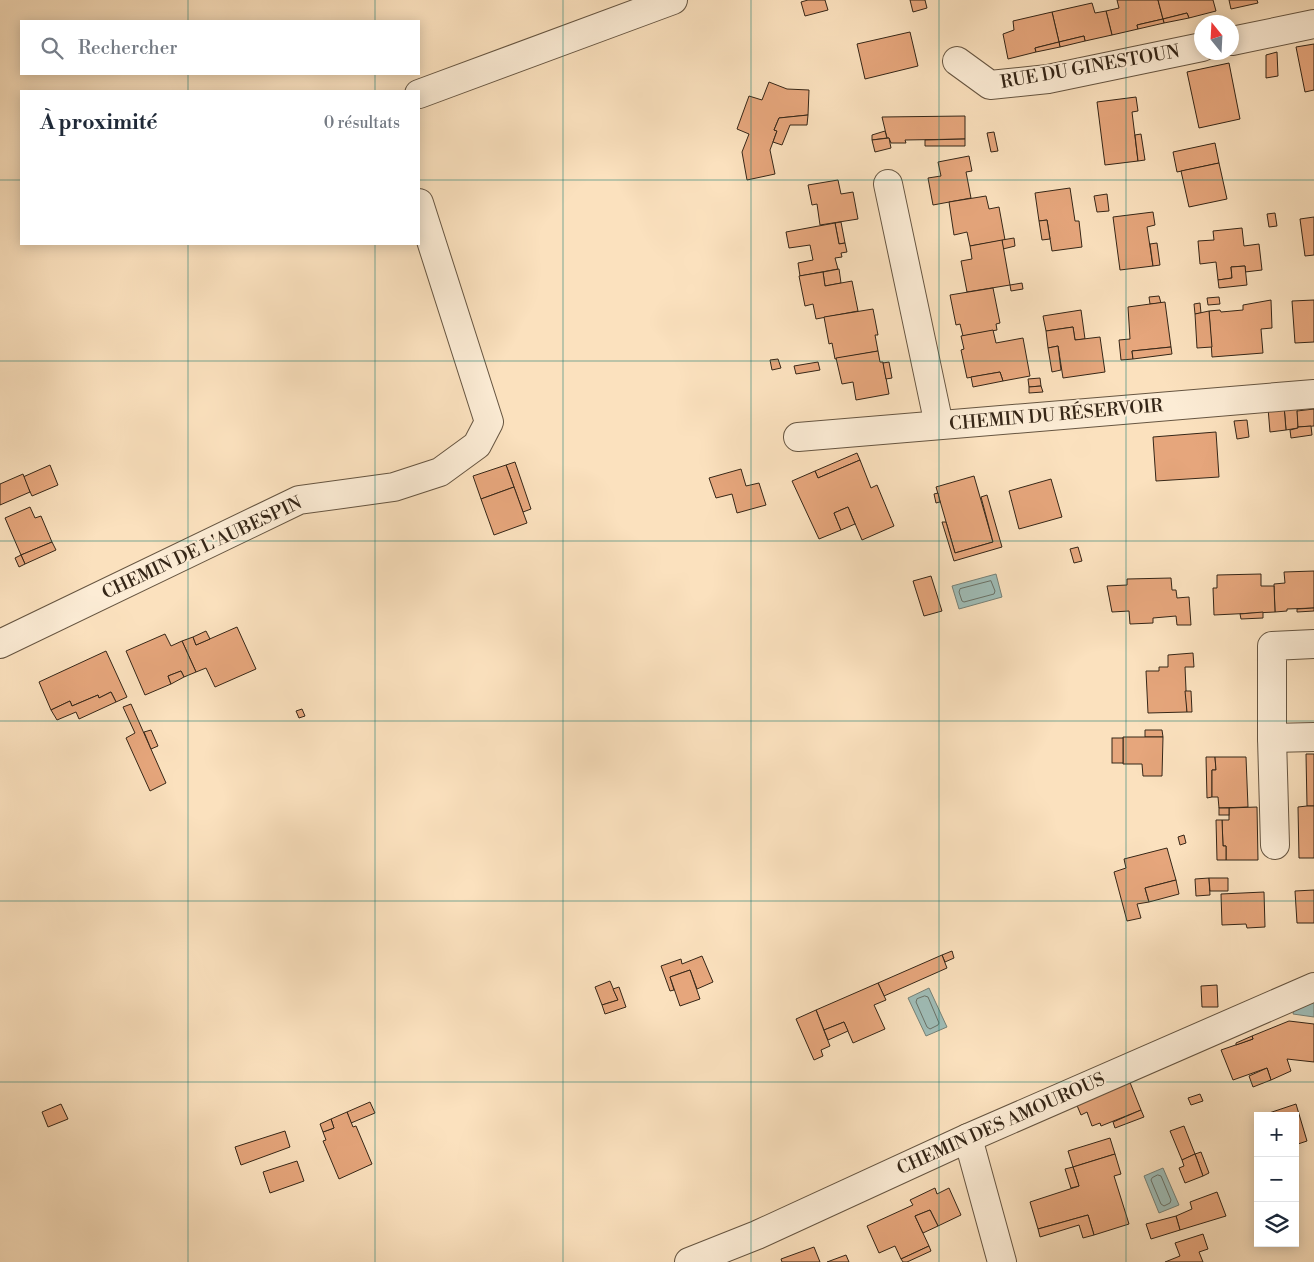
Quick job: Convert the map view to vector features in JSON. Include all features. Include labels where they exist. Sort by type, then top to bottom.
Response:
[{"type":"street","points":[[420,94],[673,0]]},
{"type":"street","points":[[1239,40],[1314,24]]},
{"type":"street","name":"RUE DU GINESTOUN","points":[[957,61],[990,85],[1048,79],[1194,49]]},
{"type":"street","points":[[888,184],[939,425]]},
{"type":"street","name":"CHEMIN DE L'AUBESPIN","points":[[0,644],[299,500],[394,487],[440,472],[477,446],[488,422],[420,206]]},
{"type":"street","name":"CHEMIN DU RÉSERVOIR","points":[[798,437],[1314,394]]},
{"type":"street","points":[[1275,844],[1272,646],[1314,644]]},
{"type":"street","points":[[1272,738],[1314,737]]},
{"type":"street","name":"CHEMIN DES AMOUROUS","points":[[689,1262],[757,1235],[968,1138],[1314,987]]},
{"type":"street","points":[[968,1138],[1002,1262]]},
{"type":"water","points":[[996,574],[1002,597],[959,609],[952,586]]},
{"type":"water","points":[[929,988],[947,1027],[926,1036],[908,998]]},
{"type":"water","points":[[1314,997],[1314,1017],[1293,1014],[1295,1005]]},
{"type":"water","points":[[1163,1168],[1179,1205],[1159,1213],[1144,1176]]},
{"type":"building","points":[[825,0],[828,10],[805,16],[801,2]]},
{"type":"building","points":[[910,0],[925,0],[927,8],[913,12]]},
{"type":"building","points":[[1117,0],[1158,0],[1163,19],[1137,25],[1138,29],[1112,35],[1106,11],[1119,8]]},
{"type":"building","points":[[1158,0],[1213,0],[1216,11],[1194,15],[1189,18],[1187,13],[1163,19]]},
{"type":"building","points":[[1229,0],[1257,0],[1258,3],[1231,9]]},
{"type":"building","points":[[1092,3],[1095,13],[1106,11],[1112,35],[1085,41],[1084,36],[1059,42],[1052,12]]},
{"type":"building","points":[[1052,12],[1059,42],[1035,48],[1036,52],[1008,59],[1003,34],[1014,30],[1013,21]]},
{"type":"building","points":[[1187,13],[1189,18],[1164,23],[1163,19]]},
{"type":"building","points":[[1163,19],[1164,23],[1138,29],[1137,25]]},
{"type":"building","points":[[910,32],[918,66],[865,79],[857,44]]},
{"type":"building","points":[[1084,36],[1085,41],[1060,47],[1059,42]]},
{"type":"building","points":[[1059,42],[1060,47],[1036,52],[1035,48]]},
{"type":"building","points":[[1314,44],[1314,90],[1305,92],[1296,47]]},
{"type":"building","points":[[1277,52],[1278,76],[1266,78],[1266,55]]},
{"type":"building","points":[[1229,63],[1240,119],[1199,128],[1187,72]]},
{"type":"building","points":[[769,82],[787,89],[809,90],[808,115],[779,118],[774,130],[777,131],[770,150],[775,174],[747,180],[742,152],[749,134],[737,129],[749,96],[762,100]]},
{"type":"building","points":[[1136,97],[1138,111],[1132,112],[1138,161],[1105,165],[1097,102]]},
{"type":"building","points":[[808,115],[807,125],[790,125],[782,145],[773,142],[777,131],[774,130],[779,118]]},
{"type":"building","points":[[965,116],[965,139],[905,140],[906,143],[891,143],[889,138],[887,138],[882,117]]},
{"type":"building","points":[[885,131],[887,138],[872,140],[872,135]]},
{"type":"building","points":[[994,132],[998,151],[991,152],[987,133]]},
{"type":"building","points":[[1141,134],[1145,160],[1138,161],[1135,135]]},
{"type":"building","points":[[889,138],[891,148],[875,152],[872,140]]},
{"type":"building","points":[[965,139],[965,146],[925,146],[925,140]]},
{"type":"building","points":[[1215,143],[1219,163],[1177,172],[1173,152]]},
{"type":"building","points":[[969,156],[972,171],[966,172],[971,198],[933,205],[928,178],[941,176],[938,162]]},
{"type":"building","points":[[1219,163],[1227,199],[1189,207],[1181,171]]},
{"type":"building","points":[[838,180],[841,194],[853,192],[858,219],[820,225],[817,204],[812,205],[808,185]]},
{"type":"building","points":[[1070,188],[1075,221],[1079,221],[1082,247],[1052,251],[1047,220],[1039,221],[1035,193]]},
{"type":"building","points":[[1107,194],[1109,211],[1097,212],[1094,196]]},
{"type":"building","points":[[986,196],[989,209],[999,207],[1005,240],[970,246],[967,232],[954,235],[949,202]]},
{"type":"building","points":[[1153,212],[1155,225],[1147,227],[1153,266],[1120,270],[1113,217]]},
{"type":"building","points":[[1275,213],[1277,226],[1269,227],[1267,214]]},
{"type":"building","points":[[1314,217],[1314,255],[1305,256],[1300,219]]},
{"type":"building","points":[[1047,220],[1050,239],[1042,240],[1039,221]]},
{"type":"building","points":[[841,222],[845,243],[839,244],[835,223]]},
{"type":"building","points":[[835,223],[839,244],[845,243],[847,252],[841,253],[842,257],[835,258],[838,269],[800,276],[798,263],[813,260],[810,245],[789,248],[786,232]]},
{"type":"building","points":[[1242,228],[1244,246],[1259,244],[1262,270],[1245,272],[1245,266],[1231,267],[1232,278],[1218,280],[1216,262],[1200,264],[1198,241],[1214,240],[1213,231]]},
{"type":"building","points":[[1014,238],[1015,246],[1003,249],[1002,240]]},
{"type":"building","points":[[1002,240],[1010,285],[967,292],[961,261],[972,259],[970,246]]},
{"type":"building","points":[[1157,243],[1160,265],[1153,266],[1150,244]]},
{"type":"building","points":[[1245,266],[1247,285],[1219,288],[1218,280],[1232,278],[1231,267]]},
{"type":"building","points":[[839,269],[841,283],[825,286],[823,272]]},
{"type":"building","points":[[823,272],[825,286],[852,281],[858,311],[816,319],[813,304],[805,306],[799,276]]},
{"type":"building","points":[[1022,283],[1023,289],[1011,291],[1010,285]]},
{"type":"building","points":[[993,288],[1000,323],[996,324],[997,330],[963,336],[960,324],[956,325],[950,295]]},
{"type":"building","points":[[1159,296],[1161,303],[1150,304],[1149,297]]},
{"type":"building","points":[[1219,297],[1220,304],[1208,305],[1207,298]]},
{"type":"building","points":[[1271,300],[1272,328],[1261,329],[1263,353],[1212,357],[1209,311],[1243,310],[1243,305]]},
{"type":"building","points":[[1314,300],[1314,342],[1295,343],[1292,301]]},
{"type":"building","points":[[1165,302],[1171,347],[1132,351],[1133,359],[1121,360],[1119,340],[1130,339],[1128,307]]},
{"type":"building","points":[[1200,303],[1201,313],[1195,314],[1194,304]]},
{"type":"building","points":[[873,309],[878,335],[875,335],[878,351],[835,359],[832,343],[829,344],[824,317]]},
{"type":"building","points":[[1081,310],[1085,339],[1075,340],[1073,327],[1046,331],[1043,316]]},
{"type":"building","points":[[1209,311],[1212,347],[1197,348],[1195,314]]},
{"type":"building","points":[[1073,327],[1075,340],[1100,337],[1105,372],[1063,378],[1058,346],[1048,348],[1046,331]]},
{"type":"building","points":[[993,330],[996,343],[1023,338],[1030,376],[1003,381],[1000,372],[967,378],[961,350],[964,349],[961,336]]},
{"type":"building","points":[[1058,346],[1061,370],[1052,372],[1048,348]]},
{"type":"building","points":[[1171,347],[1172,354],[1133,359],[1132,351]]},
{"type":"building","points":[[878,351],[880,362],[883,362],[889,394],[856,400],[853,382],[842,384],[836,358]]},
{"type":"building","points":[[778,359],[781,368],[772,370],[770,360]]},
{"type":"building","points":[[818,362],[820,370],[796,374],[794,366]]},
{"type":"building","points":[[889,362],[892,378],[886,379],[883,363]]},
{"type":"building","points":[[1000,372],[1003,381],[973,387],[971,377]]},
{"type":"building","points":[[1040,378],[1041,386],[1029,387],[1028,379]]},
{"type":"building","points":[[1041,386],[1043,392],[1029,393],[1029,387]]},
{"type":"building","points":[[1297,405],[1298,428],[1286,430],[1284,406]]},
{"type":"building","points":[[1284,406],[1286,430],[1270,432],[1268,408]]},
{"type":"building","points":[[1314,409],[1314,426],[1298,427],[1297,411]]},
{"type":"building","points":[[1247,420],[1249,437],[1237,439],[1234,421]]},
{"type":"building","points":[[1311,426],[1312,435],[1291,438],[1290,430]]},
{"type":"building","points":[[1216,432],[1219,477],[1156,481],[1153,437]]},
{"type":"building","points":[[857,453],[860,460],[818,478],[815,471]]},
{"type":"building","points":[[860,460],[871,488],[877,485],[894,526],[862,540],[848,507],[834,513],[841,530],[819,539],[792,481],[815,471],[818,478]]},
{"type":"building","points":[[515,462],[531,509],[523,512],[506,465]]},
{"type":"building","points":[[50,465],[58,485],[32,496],[23,477]]},
{"type":"building","points":[[506,465],[514,487],[481,499],[473,476]]},
{"type":"building","points":[[741,469],[746,486],[759,483],[766,505],[737,513],[732,494],[716,498],[709,478]]},
{"type":"building","points":[[23,474],[30,492],[0,505],[0,484]]},
{"type":"building","points":[[974,476],[993,542],[955,553],[936,487]]},
{"type":"building","points":[[1051,479],[1062,517],[1019,529],[1009,491]]},
{"type":"building","points":[[514,487],[527,523],[494,535],[481,499]]},
{"type":"building","points":[[938,493],[940,502],[936,503],[934,494]]},
{"type":"building","points":[[987,495],[1002,547],[954,561],[942,522],[946,522],[955,553],[993,542],[981,497]]},
{"type":"building","points":[[30,507],[35,518],[41,516],[52,542],[21,555],[5,518]]},
{"type":"building","points":[[848,507],[855,524],[841,530],[834,513]]},
{"type":"building","points":[[52,542],[56,550],[25,564],[21,555]]},
{"type":"building","points":[[1078,547],[1082,561],[1074,563],[1070,549]]},
{"type":"building","points":[[21,555],[25,564],[19,567],[15,558]]},
{"type":"building","points":[[1314,571],[1314,608],[1287,609],[1287,611],[1275,612],[1274,584],[1285,583],[1284,572]]},
{"type":"building","points":[[1261,574],[1261,586],[1274,586],[1275,612],[1214,615],[1213,588],[1217,588],[1217,575]]},
{"type":"building","points":[[931,576],[942,611],[924,616],[913,581]]},
{"type":"building","points":[[1171,578],[1172,590],[1176,590],[1177,598],[1189,597],[1191,625],[1177,625],[1176,616],[1153,618],[1153,623],[1130,624],[1129,611],[1112,612],[1107,586],[1127,585],[1127,579]]},
{"type":"building","points":[[1314,608],[1314,611],[1297,612],[1297,609]]},
{"type":"building","points":[[1263,612],[1263,618],[1241,619],[1240,614]]},
{"type":"building","points":[[237,627],[256,669],[215,687],[206,668],[196,672],[182,641],[193,637],[196,645]]},
{"type":"building","points":[[206,631],[210,639],[196,645],[193,637]]},
{"type":"building","points":[[165,634],[171,646],[182,641],[196,672],[184,677],[181,671],[168,676],[171,684],[145,695],[126,651]]},
{"type":"building","points":[[106,651],[127,697],[116,702],[111,692],[99,698],[98,695],[72,706],[70,701],[51,710],[39,682]]},
{"type":"building","points":[[1193,653],[1194,667],[1185,667],[1187,712],[1148,713],[1146,671],[1159,671],[1159,667],[1168,667],[1168,655]]},
{"type":"building","points":[[181,671],[184,677],[171,684],[168,676]]},
{"type":"building","points":[[1185,691],[1191,691],[1192,712],[1187,712]]},
{"type":"building","points":[[111,692],[116,702],[79,719],[76,712],[57,720],[51,710],[70,701],[72,706],[98,695],[99,698]]},
{"type":"building","points":[[131,704],[166,783],[150,791],[126,738],[135,733],[123,707]]},
{"type":"building","points":[[302,709],[305,716],[299,718],[296,711]]},
{"type":"building","points":[[151,730],[158,746],[151,749],[144,732]]},
{"type":"building","points":[[1145,730],[1162,730],[1163,737],[1145,737]]},
{"type":"building","points":[[1123,737],[1163,737],[1162,776],[1143,776],[1142,764],[1123,764]]},
{"type":"building","points":[[1112,738],[1123,738],[1123,763],[1112,763]]},
{"type":"building","points":[[1306,754],[1314,754],[1314,806],[1307,806]]},
{"type":"building","points":[[1206,757],[1215,757],[1216,770],[1212,770],[1212,797],[1207,798]]},
{"type":"building","points":[[1215,757],[1246,757],[1248,807],[1219,808],[1218,797],[1212,797],[1212,770],[1216,770]]},
{"type":"building","points":[[1314,806],[1314,858],[1299,858],[1298,807]]},
{"type":"building","points":[[1257,807],[1258,860],[1226,860],[1226,846],[1223,846],[1222,820],[1229,820],[1229,808]]},
{"type":"building","points":[[1219,808],[1229,808],[1229,815],[1219,815]]},
{"type":"building","points":[[1216,820],[1222,820],[1223,846],[1226,846],[1226,860],[1217,860]]},
{"type":"building","points":[[1184,835],[1186,843],[1180,845],[1178,837]]},
{"type":"building","points":[[1167,848],[1176,880],[1145,888],[1149,902],[1137,904],[1141,918],[1127,921],[1114,872],[1126,868],[1124,859]]},
{"type":"building","points":[[1209,878],[1210,895],[1196,896],[1195,879]]},
{"type":"building","points":[[1209,878],[1228,878],[1228,891],[1210,891]]},
{"type":"building","points":[[1176,880],[1179,894],[1149,902],[1145,888]]},
{"type":"building","points":[[1314,890],[1314,923],[1297,923],[1295,891]]},
{"type":"building","points":[[1264,892],[1265,927],[1247,928],[1246,924],[1222,925],[1221,894]]},
{"type":"building","points":[[952,951],[954,958],[945,962],[942,955]]},
{"type":"building","points":[[942,955],[947,968],[884,996],[878,983]]},
{"type":"building","points":[[702,956],[713,982],[697,989],[690,970],[670,977],[674,990],[670,991],[661,966],[681,959],[682,964]]},
{"type":"building","points":[[690,970],[700,999],[680,1006],[670,977]]},
{"type":"building","points":[[610,981],[618,1000],[602,1005],[595,987]]},
{"type":"building","points":[[878,983],[886,1000],[874,1005],[885,1029],[853,1043],[844,1022],[824,1030],[816,1010]]},
{"type":"building","points":[[1217,985],[1218,1007],[1202,1007],[1201,986]]},
{"type":"building","points":[[619,987],[626,1007],[605,1014],[602,1005],[618,1000],[613,989]]},
{"type":"building","points":[[816,1010],[830,1046],[821,1050],[823,1056],[814,1060],[796,1019]]},
{"type":"building","points":[[1289,1021],[1314,1024],[1314,1062],[1287,1059],[1291,1071],[1271,1080],[1267,1068],[1233,1080],[1221,1050],[1253,1039],[1252,1036]]},
{"type":"building","points":[[844,1022],[848,1031],[828,1040],[824,1030]]},
{"type":"building","points":[[1252,1036],[1253,1039],[1236,1045],[1236,1043]]},
{"type":"building","points":[[1267,1068],[1271,1080],[1253,1087],[1249,1076]]},
{"type":"building","points":[[1127,1075],[1141,1110],[1101,1126],[1100,1123],[1092,1126],[1087,1112],[1081,1115],[1073,1096]]},
{"type":"building","points":[[1200,1094],[1203,1101],[1191,1105],[1188,1098]]},
{"type":"building","points":[[370,1102],[375,1113],[351,1123],[347,1112]]},
{"type":"building","points":[[61,1104],[68,1119],[48,1127],[42,1112]]},
{"type":"building","points":[[1296,1104],[1298,1112],[1272,1112]]},
{"type":"building","points":[[1141,1110],[1144,1117],[1115,1128],[1113,1122]]},
{"type":"building","points":[[347,1112],[353,1127],[356,1126],[372,1164],[339,1179],[323,1141],[326,1140],[323,1132],[334,1128],[331,1119]]},
{"type":"building","points":[[1299,1114],[1307,1141],[1299,1144]]},
{"type":"building","points":[[331,1119],[334,1128],[323,1132],[320,1124]]},
{"type":"building","points":[[1184,1126],[1195,1154],[1182,1160],[1170,1131]]},
{"type":"building","points":[[285,1131],[290,1147],[241,1165],[235,1147]]},
{"type":"building","points":[[1110,1138],[1115,1154],[1073,1167],[1068,1151]]},
{"type":"building","points":[[1201,1152],[1209,1173],[1203,1176],[1195,1154]]},
{"type":"building","points":[[1115,1154],[1121,1174],[1114,1176],[1129,1224],[1094,1235],[1088,1215],[1038,1229],[1030,1202],[1079,1186],[1073,1167]]},
{"type":"building","points":[[1195,1154],[1203,1176],[1185,1183],[1179,1168],[1184,1166],[1182,1160]]},
{"type":"building","points":[[297,1161],[304,1181],[270,1193],[263,1172]]},
{"type":"building","points":[[1073,1167],[1079,1186],[1071,1188],[1065,1169]]},
{"type":"building","points":[[935,1188],[937,1194],[949,1188],[961,1215],[938,1226],[930,1210],[915,1216],[929,1246],[901,1259],[895,1246],[879,1253],[867,1226],[913,1205],[910,1200]]},
{"type":"building","points":[[1217,1192],[1226,1216],[1180,1230],[1176,1216],[1192,1209],[1190,1202]]},
{"type":"building","points":[[930,1210],[938,1226],[923,1233],[915,1216]]},
{"type":"building","points":[[1088,1215],[1094,1235],[1083,1238],[1079,1225],[1040,1237],[1038,1229]]},
{"type":"building","points":[[1176,1216],[1180,1230],[1151,1239],[1146,1224]]},
{"type":"building","points":[[1203,1234],[1208,1249],[1199,1252],[1203,1262],[1165,1262],[1180,1256],[1175,1243]]},
{"type":"building","points":[[929,1246],[931,1251],[907,1262],[903,1262],[901,1259]]},
{"type":"building","points":[[814,1247],[820,1262],[782,1262],[781,1259]]},
{"type":"building","points":[[846,1255],[849,1262],[827,1262]]}]
